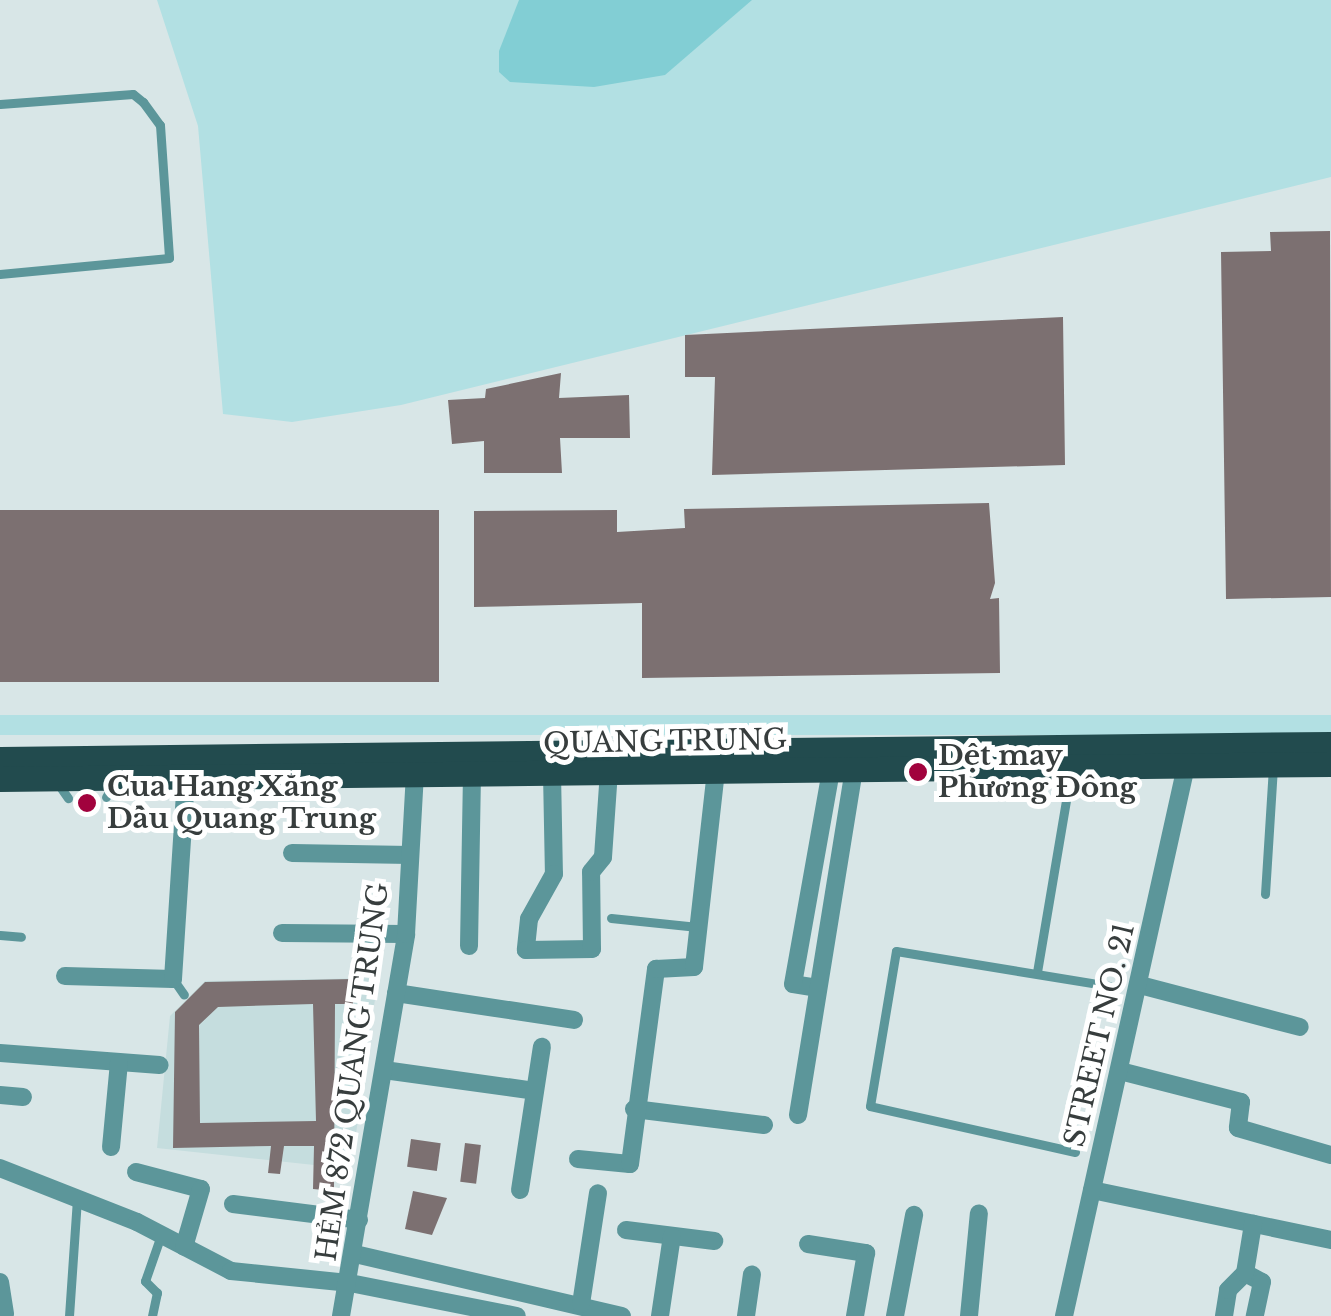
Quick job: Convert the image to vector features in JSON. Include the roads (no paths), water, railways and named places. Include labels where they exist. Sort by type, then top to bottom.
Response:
[{"type":"main road","name":"QUANG TRUNG","points":[[0,780],[62,788],[112,788],[186,777],[1071,767],[1331,744]]},
{"type":"main road","name":"QUANG TRUNG","points":[[0,759],[1187,756],[1273,765],[1331,764]]},
{"type":"street","name":"STREET NO. 21","points":[[1064,1316],[1140,985],[1187,756]]},
{"type":"street","points":[[818,988],[793,984],[843,770]]},
{"type":"street","points":[[798,1116],[818,988],[843,770]]},
{"type":"street","points":[[578,1158],[630,1164],[634,1109],[656,969],[694,968],[716,771]]},
{"type":"street","points":[[552,773],[554,874],[529,919],[526,950],[592,950],[591,872],[602,857],[609,772]]},
{"type":"street","points":[[469,946],[472,774]]},
{"type":"street","name":"HẺM 872 QUANG TRUNG","points":[[341,1316],[350,1284],[406,934],[416,775]]},
{"type":"street","points":[[65,976],[178,987],[186,777]]},
{"type":"street","points":[[292,853],[410,855]]},
{"type":"street","points":[[282,933],[406,934]]},
{"type":"street","points":[[1140,985],[1300,1028]]},
{"type":"street","points":[[396,993],[574,1020]]},
{"type":"street","points":[[520,1190],[542,1046]]},
{"type":"street","points":[[0,1053],[160,1065]]},
{"type":"street","points":[[111,1147],[119,1062]]},
{"type":"street","points":[[384,1070],[535,1091]]},
{"type":"street","points":[[1120,1071],[1241,1102],[1238,1128],[1331,1156]]},
{"type":"street","points":[[0,1095],[24,1097]]},
{"type":"street","points":[[634,1109],[764,1125]]},
{"type":"street","points":[[0,1168],[161,1235],[231,1271],[350,1284],[517,1316]]},
{"type":"street","points":[[136,1172],[201,1190],[184,1247]]},
{"type":"street","points":[[1092,1190],[1331,1240]]},
{"type":"street","points":[[581,1304],[598,1193]]},
{"type":"street","points":[[233,1204],[359,1220]]},
{"type":"street","points":[[969,1316],[978,1212]]},
{"type":"street","points":[[895,1316],[914,1215]]},
{"type":"street","points":[[1224,1316],[1228,1290],[1245,1274],[1253,1224]]},
{"type":"street","points":[[626,1230],[714,1241]]},
{"type":"street","points":[[660,1316],[672,1236]]},
{"type":"street","points":[[808,1244],[866,1254],[855,1316]]},
{"type":"street","points":[[355,1254],[622,1316]]},
{"type":"street","points":[[746,1316],[752,1274]]},
{"type":"street","points":[[1245,1274],[1262,1282],[1255,1316]]},
{"type":"street","points":[[0,1282],[6,1314]]},
{"type":"lane","points":[[0,104],[133,94],[143,102],[160,125],[169,258],[0,274]]},
{"type":"lane","points":[[1265,894],[1273,765]]},
{"type":"lane","points":[[1037,972],[1071,767]]},
{"type":"lane","points":[[611,918],[698,927]]},
{"type":"lane","points":[[0,935],[21,937]]},
{"type":"lane","points":[[1076,1152],[870,1106],[896,951],[1110,986]]},
{"type":"lane","points":[[69,1316],[77,1199]]},
{"type":"lane","points":[[152,1316],[157,1293],[145,1281],[161,1235]]},
{"type":"place","name":"Dệt may Phương Đông","points":[[918,772]]},
{"type":"place","name":"Cua Hang Xăng Dầu Quang Trung","points":[[87,803]]}]
